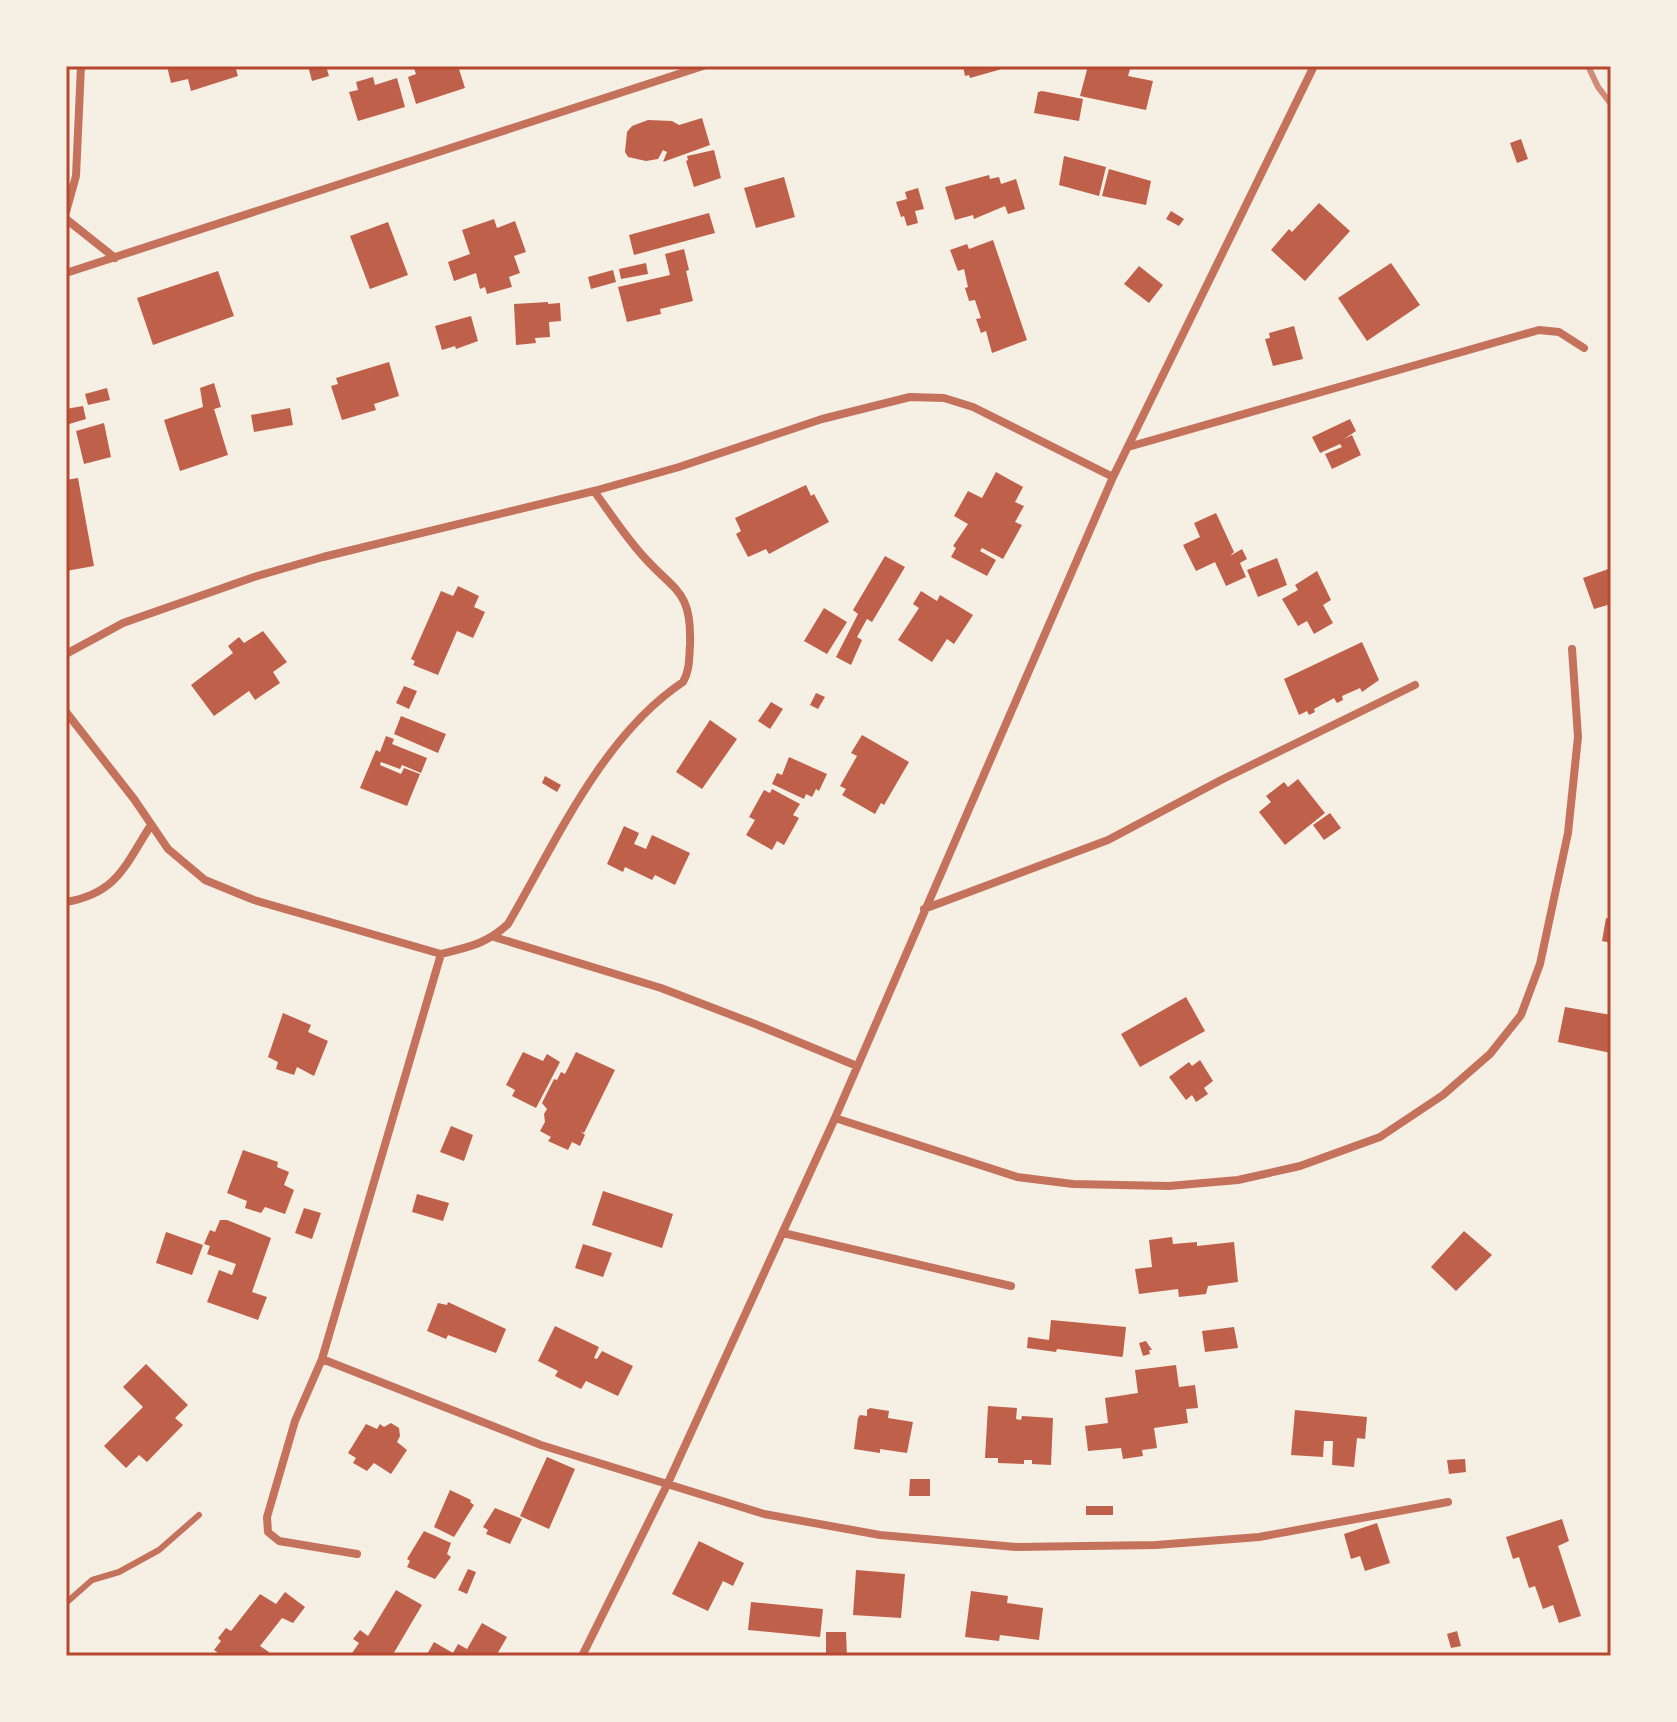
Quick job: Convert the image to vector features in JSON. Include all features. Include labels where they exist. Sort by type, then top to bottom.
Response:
[{"type":"street","points":[[66,212],[76,176],[81,66]]},
{"type":"street","points":[[66,273],[703,66]]},
{"type":"street","points":[[582,1656],[667,1485],[835,1118],[1113,477],[1314,66]]},
{"type":"street","points":[[66,219],[115,258]]},
{"type":"street","points":[[1128,447],[1539,330],[1559,332],[1584,348]]},
{"type":"street","points":[[66,654],[134,618],[254,577],[323,557],[594,491],[679,467],[822,419],[910,397],[944,398],[973,407],[1113,477]]},
{"type":"street","points":[[66,712],[168,849],[205,880],[254,900],[441,954],[494,937],[508,924],[599,769],[628,731],[683,682],[688,673],[688,607],[679,589],[643,557],[594,491]]},
{"type":"street","points":[[835,1118],[1017,1177],[1073,1184],[1169,1186],[1238,1180],[1300,1166],[1380,1137],[1443,1095],[1490,1054],[1521,1015],[1540,964],[1568,833],[1578,737],[1572,649]]},
{"type":"street","points":[[924,909],[1108,840],[1221,780],[1415,685]]},
{"type":"street","points":[[66,902],[84,899],[109,887],[151,825]]},
{"type":"street","points":[[494,937],[661,988],[857,1066]]},
{"type":"street","points":[[357,1554],[279,1541],[268,1532],[267,1517],[295,1421],[322,1359],[441,954]]},
{"type":"street","points":[[783,1233],[1011,1286]]},
{"type":"street","points":[[322,1359],[541,1445],[667,1485],[764,1514],[880,1535],[1016,1547],[1156,1545],[1259,1537],[1448,1502]]},
{"type":"lane","points":[[66,1603],[92,1580],[119,1572],[159,1550],[199,1515]]},
{"type":"building","points":[[167,66],[235,66],[238,76],[191,91],[188,79],[171,83]]},
{"type":"building","points":[[308,66],[326,66],[329,76],[312,81]]},
{"type":"building","points":[[413,66],[458,66],[465,88],[416,104],[408,77],[416,74]]},
{"type":"building","points":[[963,66],[1009,67],[970,78],[969,75],[965,76]]},
{"type":"building","points":[[1088,66],[1131,66],[1128,76],[1153,81],[1146,110],[1080,96]]},
{"type":"building","points":[[373,77],[375,85],[397,78],[405,107],[358,121],[349,92],[358,90],[356,82]]},
{"type":"building","points":[[1038,92],[1083,99],[1079,121],[1034,113]]},
{"type":"building","points":[[702,118],[710,145],[663,162],[667,152],[663,150],[658,159],[646,161],[628,157],[625,152],[627,132],[632,126],[648,120],[672,121],[679,125]]},
{"type":"building","points":[[1521,139],[1528,159],[1517,163],[1510,143]]},
{"type":"building","points":[[714,150],[721,178],[694,187],[687,156]]},
{"type":"building","points":[[1064,156],[1106,167],[1099,196],[1059,185]]},
{"type":"building","points":[[1109,169],[1151,181],[1146,205],[1102,196]]},
{"type":"building","points":[[989,175],[990,179],[999,177],[1001,184],[1016,179],[1025,209],[1008,214],[1005,206],[974,219],[973,215],[955,220],[945,187]]},
{"type":"building","points":[[784,177],[795,217],[756,228],[744,188]]},
{"type":"building","points":[[918,188],[924,209],[915,211],[918,223],[907,226],[896,202],[907,199],[905,192]]},
{"type":"building","points":[[1319,203],[1350,231],[1305,281],[1271,250],[1289,229],[1292,232]]},
{"type":"building","points":[[1171,211],[1184,219],[1179,226],[1166,219]]},
{"type":"building","points":[[709,213],[715,233],[634,255],[629,235]]},
{"type":"building","points":[[494,219],[497,228],[515,221],[526,252],[514,256],[520,273],[509,277],[512,287],[487,294],[485,287],[480,289],[476,273],[454,281],[448,262],[470,254],[462,230]]},
{"type":"building","points":[[388,222],[408,275],[370,289],[350,236]]},
{"type":"building","points":[[993,240],[1027,340],[992,353],[986,331],[981,333],[976,319],[981,318],[975,300],[969,301],[964,269],[958,271],[950,250],[967,244],[969,249]]},
{"type":"building","points":[[684,249],[693,301],[660,309],[661,314],[627,322],[618,287],[670,275],[665,254]]},
{"type":"building","points":[[646,263],[648,274],[621,279],[619,269]]},
{"type":"building","points":[[1391,263],[1420,305],[1367,341],[1338,298]]},
{"type":"building","points":[[1139,266],[1163,285],[1149,303],[1124,284]]},
{"type":"building","points":[[613,270],[616,282],[591,289],[588,277]]},
{"type":"building","points":[[218,271],[234,316],[153,345],[137,298]]},
{"type":"building","points":[[560,303],[561,321],[549,322],[550,337],[535,338],[536,343],[516,345],[514,304]]},
{"type":"building","points":[[471,316],[478,341],[456,349],[455,346],[442,350],[435,326]]},
{"type":"building","points":[[1294,326],[1303,359],[1273,366],[1265,339],[1270,338],[1269,333]]},
{"type":"building","points":[[389,362],[399,396],[374,404],[376,410],[342,420],[331,386],[338,384],[336,378]]},
{"type":"building","points":[[214,383],[221,407],[214,409],[228,455],[180,471],[164,420],[203,407],[200,388]]},
{"type":"building","points":[[107,388],[110,400],[88,405],[85,394]]},
{"type":"building","points":[[83,406],[86,419],[66,425],[66,409]]},
{"type":"building","points":[[290,408],[293,425],[254,432],[251,415]]},
{"type":"building","points":[[1350,419],[1356,431],[1344,439],[1352,435],[1361,455],[1332,469],[1325,454],[1342,447],[1340,444],[1320,453],[1312,437]]},
{"type":"building","points":[[104,423],[111,457],[84,464],[76,431]]},
{"type":"building","points":[[996,472],[1023,487],[1015,502],[1024,506],[1015,522],[1022,525],[1003,559],[982,548],[980,551],[996,560],[987,576],[951,557],[956,548],[953,546],[968,524],[954,516],[968,491],[982,498]]},
{"type":"building","points":[[78,478],[94,566],[66,571],[66,480]]},
{"type":"building","points":[[806,485],[829,522],[769,554],[766,549],[748,557],[736,534],[741,531],[735,518]]},
{"type":"building","points":[[1216,513],[1234,552],[1230,556],[1242,549],[1247,559],[1240,563],[1246,577],[1226,586],[1215,562],[1196,571],[1183,545],[1200,537],[1194,523]]},
{"type":"building","points":[[885,556],[905,567],[872,622],[867,619],[857,637],[862,640],[851,665],[836,657],[858,614],[853,610]]},
{"type":"building","points":[[1277,558],[1287,585],[1258,597],[1247,570]]},
{"type":"building","points":[[1611,568],[1611,604],[1594,609],[1583,578]]},
{"type":"building","points":[[1317,571],[1331,600],[1323,605],[1333,623],[1314,634],[1307,621],[1298,626],[1282,599],[1298,590],[1295,585]]},
{"type":"building","points":[[458,586],[479,596],[474,607],[485,612],[473,638],[457,631],[438,675],[413,665],[415,661],[411,659],[441,591],[453,596]]},
{"type":"building","points":[[921,591],[937,601],[940,595],[973,615],[954,644],[947,639],[932,662],[898,640],[919,608],[913,604]]},
{"type":"building","points":[[824,608],[847,622],[827,654],[804,641]]},
{"type":"building","points":[[263,631],[287,662],[273,672],[280,683],[255,700],[249,691],[214,716],[191,685],[233,653],[228,646],[239,637],[244,643]]},
{"type":"building","points":[[1362,642],[1379,680],[1362,692],[1360,688],[1342,696],[1343,700],[1337,703],[1334,698],[1309,715],[1307,711],[1299,715],[1284,679]]},
{"type":"building","points":[[404,686],[417,691],[409,709],[396,703]]},
{"type":"building","points":[[816,693],[825,697],[818,709],[810,705]]},
{"type":"building","points":[[771,702],[783,709],[770,729],[758,721]]},
{"type":"building","points":[[401,716],[446,734],[438,753],[394,734]]},
{"type":"building","points":[[710,720],[737,739],[702,789],[676,772]]},
{"type":"building","points":[[862,735],[909,762],[884,805],[881,803],[875,814],[842,795],[846,789],[840,786],[857,756],[851,753]]},
{"type":"building","points":[[386,736],[394,739],[392,744],[427,758],[421,773],[402,765],[400,769],[381,762],[380,765],[401,774],[404,768],[420,774],[407,806],[360,788],[376,750],[380,752]]},
{"type":"building","points":[[789,757],[827,774],[819,791],[816,789],[812,797],[806,794],[804,799],[772,784],[777,773],[782,775]]},
{"type":"building","points":[[545,776],[561,785],[557,792],[542,783]]},
{"type":"building","points":[[1298,779],[1325,813],[1285,845],[1259,812],[1271,802],[1266,796],[1284,782],[1288,787]]},
{"type":"building","points":[[772,789],[800,804],[793,815],[799,818],[784,845],[777,841],[772,850],[746,835],[755,820],[749,817],[764,790],[770,793]]},
{"type":"building","points":[[1330,813],[1341,828],[1324,840],[1313,825]]},
{"type":"building","points":[[624,826],[639,833],[634,844],[646,849],[652,835],[690,853],[675,885],[655,875],[652,880],[625,867],[623,872],[607,864]]},
{"type":"building","points":[[1606,918],[1611,919],[1611,943],[1602,941]]},
{"type":"building","points":[[1186,997],[1205,1031],[1140,1067],[1121,1034]]},
{"type":"building","points":[[1565,1007],[1611,1015],[1611,1053],[1558,1042]]},
{"type":"building","points":[[283,1013],[311,1025],[308,1032],[328,1041],[314,1076],[297,1067],[294,1075],[276,1069],[278,1062],[268,1057]]},
{"type":"building","points":[[523,1052],[543,1061],[547,1054],[560,1062],[536,1108],[512,1096],[515,1090],[506,1085]]},
{"type":"building","points":[[576,1052],[615,1070],[584,1133],[580,1131],[585,1135],[580,1146],[572,1142],[568,1150],[548,1141],[551,1137],[540,1131],[547,1109],[542,1103],[554,1079],[557,1080],[561,1072],[565,1074]]},
{"type":"building","points":[[1200,1060],[1213,1081],[1204,1088],[1208,1094],[1196,1102],[1192,1095],[1186,1100],[1169,1077],[1189,1062],[1192,1066]]},
{"type":"building","points":[[451,1126],[473,1135],[464,1161],[440,1152]]},
{"type":"building","points":[[243,1150],[278,1162],[277,1167],[289,1172],[284,1185],[294,1190],[285,1214],[265,1207],[261,1213],[245,1208],[247,1201],[227,1193]]},
{"type":"building","points":[[603,1191],[673,1214],[662,1248],[592,1225]]},
{"type":"building","points":[[417,1194],[449,1203],[443,1221],[412,1212]]},
{"type":"building","points":[[304,1208],[321,1213],[312,1239],[295,1233]]},
{"type":"building","points":[[220,1220],[271,1238],[252,1292],[267,1297],[258,1320],[207,1302],[219,1270],[232,1275],[236,1264],[207,1254],[210,1246],[204,1244],[210,1230],[215,1232]]},
{"type":"building","points":[[1464,1231],[1492,1255],[1456,1291],[1431,1267]]},
{"type":"building","points":[[166,1232],[203,1245],[192,1275],[156,1263]]},
{"type":"building","points":[[1172,1237],[1173,1244],[1197,1242],[1197,1246],[1234,1242],[1238,1282],[1208,1286],[1206,1294],[1179,1297],[1178,1289],[1139,1294],[1135,1269],[1152,1267],[1149,1240]]},
{"type":"building","points":[[583,1244],[612,1253],[603,1277],[575,1268]]},
{"type":"building","points":[[448,1302],[506,1329],[496,1353],[448,1335],[446,1339],[427,1331],[438,1303],[447,1305]]},
{"type":"building","points":[[1051,1320],[1126,1327],[1122,1357],[1027,1348],[1028,1337],[1049,1340]]},
{"type":"building","points":[[555,1326],[599,1347],[594,1358],[597,1359],[602,1351],[633,1366],[618,1396],[586,1381],[581,1389],[555,1376],[558,1371],[538,1361]]},
{"type":"building","points":[[1234,1327],[1238,1348],[1205,1352],[1202,1331]]},
{"type":"building","points":[[1146,1341],[1152,1350],[1143,1356],[1139,1343]]},
{"type":"building","points":[[146,1364],[188,1405],[175,1418],[183,1425],[147,1462],[139,1455],[126,1468],[104,1446],[143,1407],[123,1387]]},
{"type":"building","points":[[1176,1365],[1179,1387],[1195,1385],[1198,1408],[1186,1409],[1188,1423],[1154,1428],[1157,1448],[1142,1450],[1143,1456],[1123,1459],[1121,1448],[1088,1451],[1085,1426],[1108,1423],[1105,1398],[1138,1393],[1135,1370]]},
{"type":"building","points":[[988,1406],[1017,1408],[1016,1419],[1021,1420],[1022,1416],[1053,1418],[1051,1465],[1032,1464],[1032,1460],[1024,1460],[1024,1464],[998,1463],[998,1458],[985,1458]]},
{"type":"building","points":[[870,1408],[889,1411],[888,1418],[913,1422],[907,1453],[854,1449],[858,1418],[860,1415],[867,1416]]},
{"type":"building","points":[[1295,1410],[1367,1417],[1365,1439],[1357,1438],[1354,1467],[1332,1465],[1333,1441],[1324,1441],[1323,1457],[1291,1455]]},
{"type":"building","points":[[391,1423],[399,1428],[397,1442],[407,1450],[391,1474],[374,1463],[367,1471],[353,1463],[356,1458],[348,1453],[366,1424],[377,1429],[380,1424],[384,1427]]},
{"type":"building","points":[[547,1457],[575,1469],[549,1529],[520,1516]]},
{"type":"building","points":[[1465,1459],[1466,1472],[1449,1474],[1447,1460]]},
{"type":"building","points":[[910,1479],[930,1479],[930,1496],[909,1496]]},
{"type":"building","points":[[450,1490],[471,1500],[474,1505],[454,1537],[434,1527]]},
{"type":"building","points":[[1086,1506],[1113,1506],[1113,1515],[1086,1515]]},
{"type":"building","points":[[495,1508],[522,1519],[510,1544],[486,1534],[488,1530],[483,1527]]},
{"type":"building","points":[[1562,1519],[1569,1541],[1558,1546],[1581,1616],[1559,1623],[1553,1605],[1543,1609],[1535,1586],[1529,1588],[1519,1557],[1513,1559],[1506,1537]]},
{"type":"building","points":[[1377,1523],[1390,1563],[1365,1571],[1360,1556],[1351,1559],[1344,1534]]},
{"type":"building","points":[[424,1531],[451,1543],[447,1554],[451,1557],[435,1579],[407,1567],[410,1561],[407,1559]]},
{"type":"building","points":[[699,1541],[744,1563],[733,1586],[723,1581],[708,1611],[672,1594]]},
{"type":"building","points":[[468,1569],[476,1572],[467,1594],[458,1590]]},
{"type":"building","points":[[856,1570],[905,1574],[901,1618],[853,1615]]},
{"type":"building","points":[[396,1590],[422,1605],[392,1656],[350,1656],[359,1643],[353,1639],[360,1630],[368,1636]]},
{"type":"building","points":[[971,1591],[1008,1596],[1007,1603],[1043,1608],[1039,1640],[1000,1635],[999,1641],[965,1637]]},
{"type":"building","points":[[285,1592],[305,1607],[293,1623],[282,1618],[260,1646],[269,1652],[267,1656],[222,1656],[214,1650],[226,1628],[231,1631],[260,1594],[276,1604]]},
{"type":"building","points":[[751,1602],[823,1609],[820,1637],[748,1630]]},
{"type":"building","points":[[482,1623],[507,1637],[496,1656],[426,1656],[434,1642],[453,1653],[458,1644],[467,1649]]},
{"type":"building","points":[[1457,1631],[1461,1646],[1451,1648],[1447,1634]]},
{"type":"building","points":[[826,1632],[846,1632],[847,1656],[826,1656]]},
{"type":"railway","points":[[1588,66],[1611,104]]}]
